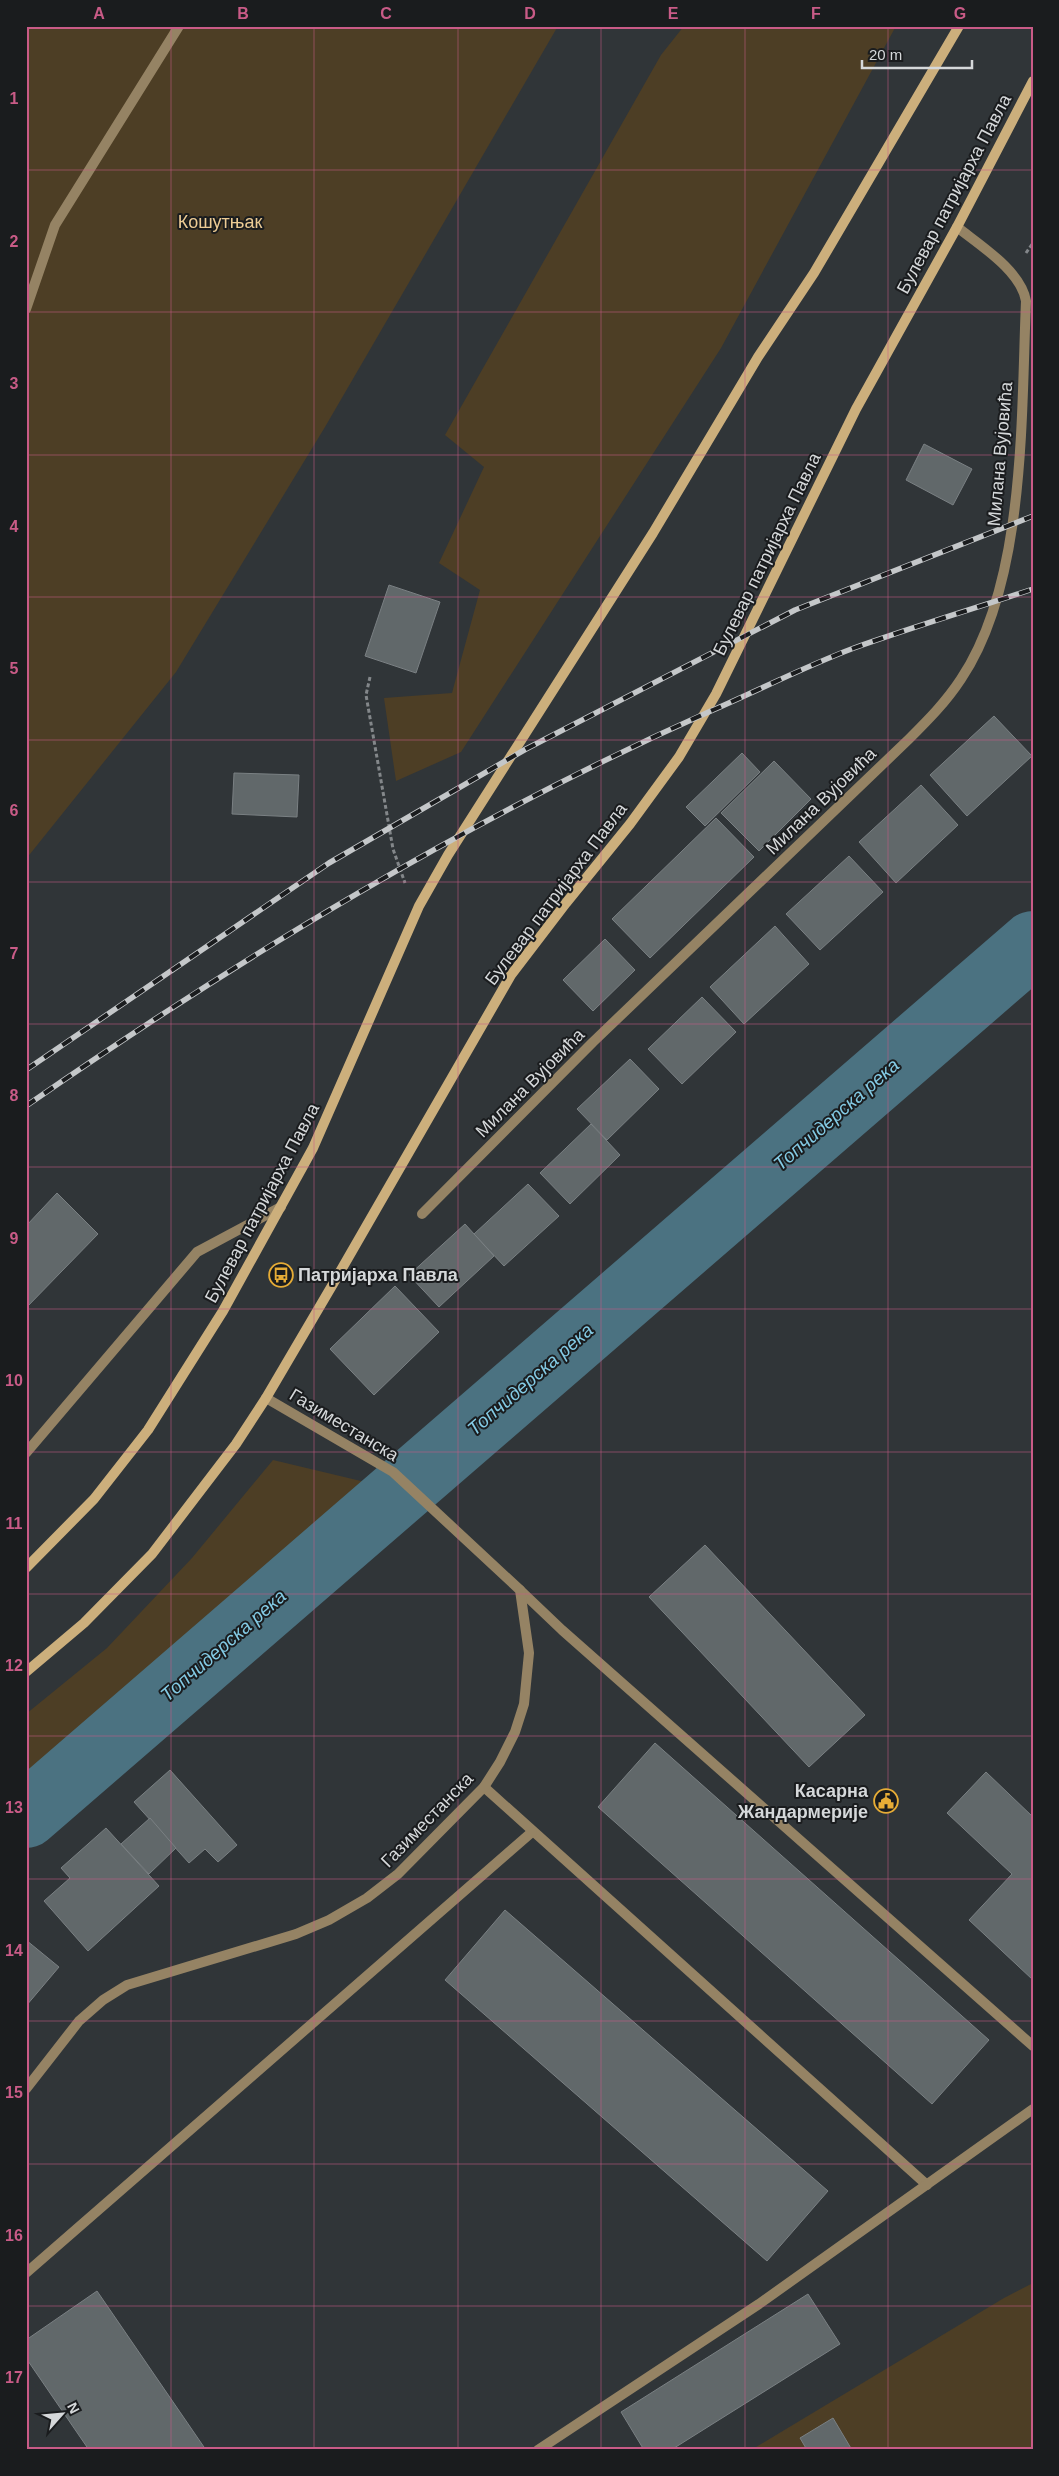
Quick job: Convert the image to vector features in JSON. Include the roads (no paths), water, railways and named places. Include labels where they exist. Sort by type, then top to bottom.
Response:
[{"type":"main road","name":"Булевар патријарха Павла","points":[[26,1568],[94,1499],[148,1430],[199,1350],[317,1140],[419,906],[448,855],[652,533],[758,357],[814,273],[959,26]]},
{"type":"main road","name":"Булевар патријарха Павла","points":[[26,1672],[84,1623],[152,1554],[236,1444],[266,1398],[511,975],[630,824],[679,757],[707,709],[856,409],[957,228],[1033,81]]},
{"type":"street","points":[[26,309],[55,225],[179,26]]},
{"type":"street","name":"Милана Вујовића","points":[[422,1214],[592,1042],[936,713],[962,678],[982,638],[1000,592],[1008,554],[1020,441],[1029,302],[1013,274],[957,228]]},
{"type":"street","points":[[26,1453],[197,1252],[281,1207]]},
{"type":"street","name":"Газиместанска","points":[[26,2089],[79,2021],[103,2000],[127,1985],[296,1934],[351,1908],[398,1874],[484,1787],[500,1762],[515,1732],[524,1704],[528,1653],[520,1590],[393,1472],[266,1398]]},
{"type":"street","points":[[520,1590],[562,1630],[1033,2046]]},
{"type":"street","points":[[484,1787],[927,2185]]},
{"type":"street","points":[[26,2273],[532,1832]]},
{"type":"street","points":[[538,2450],[759,2304],[1033,2109]]},
{"type":"waterway","name":"Топчидерска река","points":[[26,1815],[1033,944]]},
{"type":"railway","points":[[26,1070],[329,863],[526,749],[795,610],[1033,516]]},
{"type":"railway","points":[[26,1106],[108,1050],[275,943],[446,843],[534,796],[623,752],[836,655],[1033,589]]},
{"type":"place","name":"Патријарха Павла","points":[[281,1275]]},
{"type":"place","name":"Касарна Жандармерије","points":[[886,1801]]},
{"type":"park label","name":"Кошутњак","points":[[220,222]]}]
